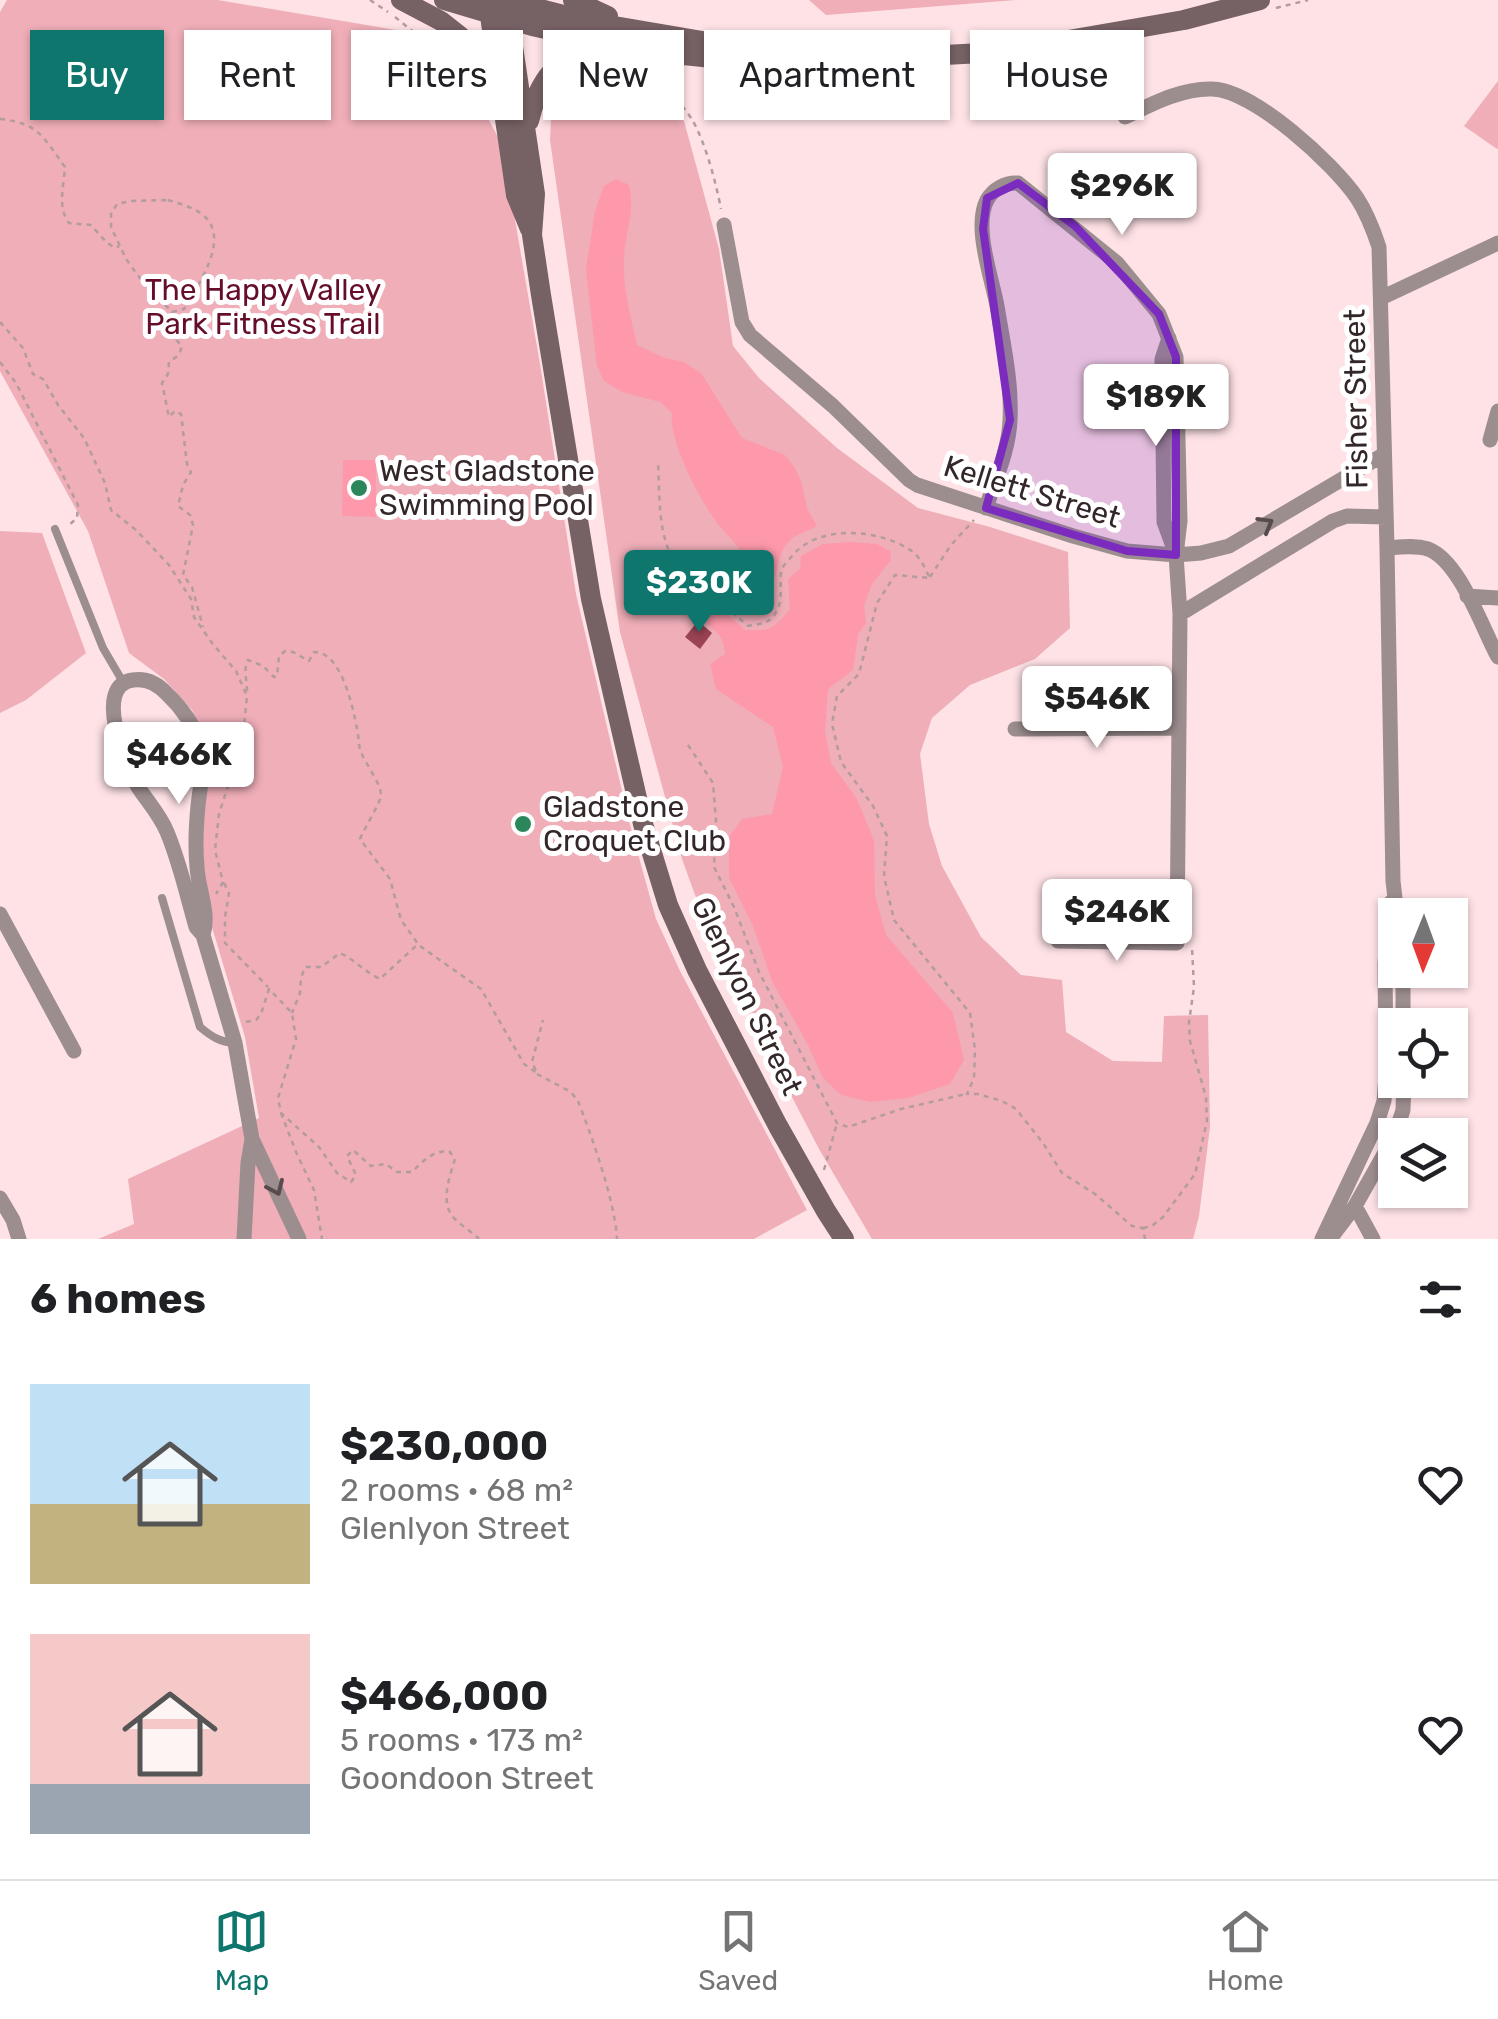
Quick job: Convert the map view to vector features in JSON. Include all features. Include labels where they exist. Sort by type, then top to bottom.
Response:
[{"type":"main road","points":[[401,0],[452,30]]},
{"type":"main road","points":[[444,0],[501,6],[591,22],[613,30]]},
{"type":"main road","points":[[574,0],[624,30]]},
{"type":"main road","points":[[684,42],[726,44],[774,57],[871,60],[1000,52],[1184,20],[1260,0]]},
{"type":"main road","name":"Glenlyon Street","points":[[501,6],[535,194],[532,235]]},
{"type":"main road","points":[[526,132],[543,83]]},
{"type":"main road","name":"Glenlyon Street","points":[[505,120],[516,195],[532,235],[591,599],[643,824],[668,905],[697,970],[778,1126],[844,1239]]},
{"type":"street","name":"Fisher Street","points":[[1144,108],[1192,90],[1216,89],[1234,94],[1274,118],[1338,173],[1358,199],[1379,246],[1395,898]]},
{"type":"street","points":[[986,508],[1008,439],[1010,387],[984,246],[984,212],[988,198],[998,188],[1018,183],[1117,263],[1160,314],[1176,358],[1180,521],[1176,555],[1180,614],[1178,728],[1184,946],[1058,941]]},
{"type":"street","name":"Kellett Street","points":[[724,225],[742,322],[750,334],[917,485],[1127,551],[1176,555],[1229,546],[1384,455]]},
{"type":"street","points":[[1382,298],[1497,247]]},
{"type":"street","points":[[1490,440],[1498,411]]},
{"type":"street","points":[[1180,614],[1332,520],[1348,516],[1386,517]]},
{"type":"street","points":[[1388,548],[1415,546],[1441,556],[1493,633],[1498,656]]},
{"type":"street","points":[[1467,596],[1498,598]]},
{"type":"street","points":[[203,935],[206,924],[196,832],[203,760],[200,746],[187,718],[166,692],[146,680],[123,682],[114,697],[118,732],[139,787],[166,830],[235,1042],[252,1138],[299,1239]]},
{"type":"street","points":[[1015,729],[1178,728]]},
{"type":"street","name":"Fisher Street","points":[[1322,1239],[1384,1101],[1385,964],[1393,881]]},
{"type":"street","points":[[0,914],[74,1051]]},
{"type":"street","points":[[244,1239],[252,1138]]},
{"type":"street","points":[[1330,1239],[1378,1165]]},
{"type":"street","points":[[0,1198],[13,1220],[18,1239]]},
{"type":"street","points":[[1355,1206],[1374,1239]]},
{"type":"lane","points":[[57,532],[103,648],[123,682]]},
{"type":"lane","points":[[162,898],[200,1027],[212,1037],[235,1042]]},
{"type":"path","points":[[370,0],[410,30]]},
{"type":"path","points":[[684,110],[692,119],[715,179],[724,225]]},
{"type":"path","points":[[0,118],[35,128],[64,167],[62,203],[69,223],[91,226],[107,243],[120,246]]},
{"type":"path","points":[[168,200],[207,218],[213,232],[205,275],[184,309],[172,312],[126,259],[111,228],[111,214],[117,204],[168,200]]},
{"type":"path","points":[[172,312],[168,322],[170,334],[182,346],[179,355],[169,362],[162,383],[169,417],[174,412],[181,414],[191,472],[178,496],[178,506],[190,515],[193,525],[183,575],[192,588],[206,634]]},
{"type":"path","points":[[0,322],[24,348],[33,374],[43,379],[84,438],[105,483],[111,510],[169,565],[191,599],[194,617],[236,671],[247,696]]},
{"type":"path","points":[[0,362],[16,384],[78,505],[77,518],[57,532]]},
{"type":"path","points":[[658,462],[663,537],[678,568]]},
{"type":"path","points":[[930,578],[951,545],[986,508]]},
{"type":"path","points":[[678,568],[716,574],[734,613],[748,626],[766,623],[775,614],[782,595],[782,569],[796,551],[815,540],[839,534],[876,535],[918,555],[930,578]]},
{"type":"path","points":[[647,606],[678,568]]},
{"type":"path","points":[[930,578],[895,575],[877,603],[858,674],[837,696],[832,724],[841,762],[873,806],[888,836],[884,876],[894,920],[970,1012],[974,1078],[967,1094]]},
{"type":"path","points":[[292,1013],[226,943],[224,917],[229,893],[215,850],[219,814],[240,764],[248,660],[277,676],[279,656],[285,651],[309,661],[319,650],[332,660],[345,684],[359,749],[381,796],[360,839],[390,879],[402,920],[418,944],[481,989],[524,1064],[578,1101],[617,1239]]},
{"type":"path","points":[[688,746],[713,783],[714,867],[758,972],[838,1124],[824,1170]]},
{"type":"path","points":[[204,906],[223,882]]},
{"type":"path","points":[[322,1239],[314,1190],[278,1098],[296,1039],[292,1013],[300,993],[300,978],[305,968],[321,967],[340,954],[356,960],[380,978],[418,944]]},
{"type":"path","points":[[838,1124],[848,1127],[901,1109],[978,1094],[1016,1110],[1044,1142],[1062,1173],[1095,1194],[1132,1226],[1152,1226],[1195,1174],[1207,1121],[1206,1097],[1190,1041],[1194,987],[1184,946]]},
{"type":"path","points":[[230,1025],[256,1020],[269,988]]},
{"type":"path","points":[[538,1074],[532,1062],[543,1020]]},
{"type":"path","points":[[281,1113],[319,1146],[337,1173],[351,1182],[356,1175],[348,1156],[353,1150],[371,1166],[386,1164],[397,1172],[412,1172],[438,1151],[449,1151],[455,1159],[448,1182],[447,1208],[454,1220],[479,1239]]},
{"type":"path","points":[[1143,1228],[1145,1239]]},
{"type":"highlighted area","points":[[1018,183],[1075,226],[1159,314],[1176,357],[1176,555],[1127,551],[986,508],[1010,420],[983,229],[987,198]]},
{"type":"green space","name":"The Happy Valley Park Fitness Trail","points":[[7,0],[218,0],[396,30],[351,30],[351,120],[489,120],[502,145],[576,594],[656,919],[807,1210],[754,1239],[98,1239],[134,1224],[128,1179],[259,1118],[245,1037],[208,914],[201,831],[210,776],[205,737],[192,710],[164,679],[129,653],[88,531],[0,371],[0,12]]},
{"type":"green space","points":[[809,0],[1016,0],[826,15]]},
{"type":"green space","points":[[1498,81],[1498,148],[1497,149],[1464,126]]},
{"type":"green space","points":[[551,120],[684,120],[719,249],[733,346],[759,378],[837,448],[918,508],[1068,552],[1070,628],[1035,659],[970,685],[932,718],[920,754],[929,824],[942,866],[981,937],[1021,975],[1062,980],[1066,1032],[1113,1061],[1162,1062],[1164,1016],[1208,1015],[1210,1127],[1193,1239],[872,1239],[819,1149],[714,947],[682,859],[620,632],[550,140]]},
{"type":"green space","points":[[0,531],[42,533],[86,653],[26,700],[0,713]]},
{"type":"shaded area","points":[[616,179],[629,185],[631,195],[624,268],[637,345],[684,362],[701,373],[742,438],[785,455],[801,481],[807,508],[817,526],[788,542],[768,597],[750,587],[744,556],[715,520],[693,483],[675,438],[672,413],[660,402],[622,392],[604,381],[597,366],[586,269],[595,211],[604,186]]},
{"type":"shaded area","name":"West Gladstone Swimming Pool","points":[[343,460],[376,460],[376,517],[342,516]]},
{"type":"shaded area","points":[[823,544],[877,544],[890,551],[891,560],[872,584],[864,605],[866,623],[858,634],[853,670],[828,689],[825,731],[831,763],[857,799],[874,841],[875,895],[886,935],[953,1013],[964,1060],[950,1084],[908,1098],[870,1102],[841,1095],[823,1078],[772,981],[753,926],[729,878],[729,837],[742,819],[772,814],[783,767],[773,727],[716,689],[710,664],[725,654],[723,642],[678,593],[683,576],[693,577],[719,596],[728,615],[745,630],[766,629],[776,625],[790,609],[788,579],[800,569],[801,556]]},
{"type":"building","points":[[698,621],[712,633],[700,649],[685,637]]},
{"type":"place","name":"West Gladstone Swimming Pool","points":[[359,488]]},
{"type":"place","name":"Gladstone Croquet Club","points":[[523,824]]}]
